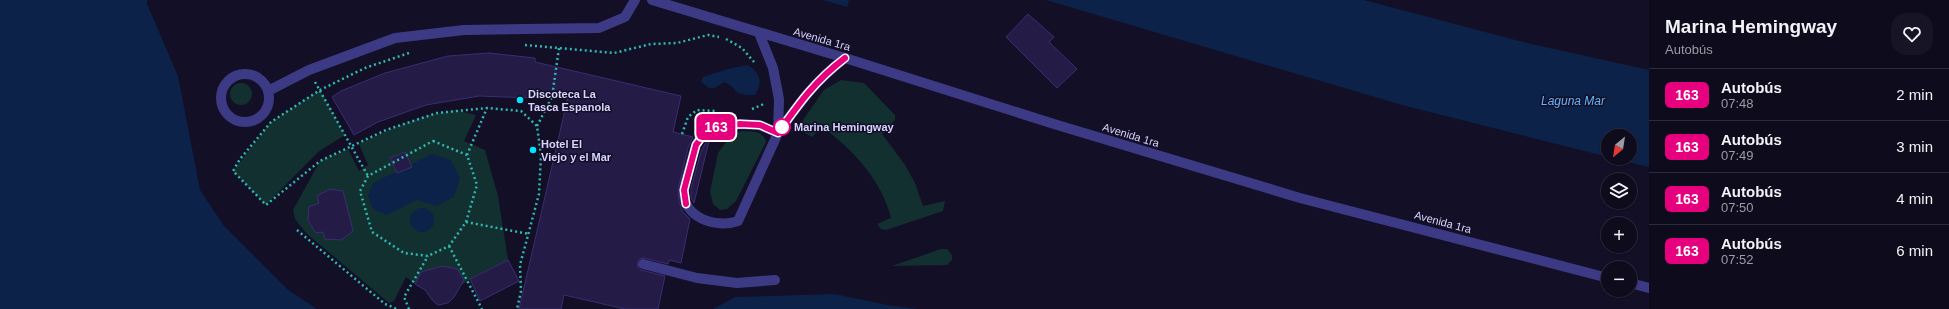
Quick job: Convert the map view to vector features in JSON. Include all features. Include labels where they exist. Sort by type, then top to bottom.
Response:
[{"type":"street","points":[[268,91],[309,70],[395,38],[464,30],[599,28],[625,17],[635,0]]},
{"type":"street","name":"Avenida 1ra","points":[[652,0],[1300,198],[1601,276]]},
{"type":"street","points":[[759,33],[773,68],[779,99],[778,133]]},
{"type":"street","points":[[778,133],[760,125],[740,124],[714,127],[704,134],[696,145],[684,190],[686,204],[697,215],[714,224],[729,224],[738,221],[778,133],[800,101],[824,74],[845,58]]},
{"type":"street","points":[[237,74],[253,74],[265,84],[268,91],[269,99],[264,113],[251,122],[234,120],[227,115],[222,108],[220,95],[224,84],[237,74]]},
{"type":"street","points":[[643,264],[697,278],[737,283],[776,280]]},
{"type":"street","points":[[1637,285],[1649,288]]},
{"type":"path","points":[[521,45],[614,53],[651,44],[677,43],[708,35],[724,38],[742,48],[755,64]]},
{"type":"path","points":[[516,309],[521,291],[520,265],[539,194],[541,155],[537,126],[552,97],[559,48]]},
{"type":"path","points":[[414,51],[365,68],[320,90],[271,122],[240,159],[233,171],[266,205],[320,161],[386,130],[437,113],[487,108],[521,111],[537,126]]},
{"type":"path","points":[[309,70],[368,176]]},
{"type":"path","points":[[745,109],[765,104],[767,100]]},
{"type":"path","points":[[467,155],[433,141],[368,176],[360,191],[372,232],[404,253],[428,256],[449,246],[466,222],[477,185],[467,155],[487,108]]},
{"type":"path","points":[[682,134],[688,117],[697,110],[723,111]]},
{"type":"path","points":[[466,222],[529,234]]},
{"type":"path","points":[[297,230],[385,304],[397,309]]},
{"type":"path","points":[[449,246],[482,309]]},
{"type":"path","points":[[409,309],[404,297],[428,256]]},
{"type":"green space","points":[[841,80],[864,83],[895,115],[895,120],[882,134],[905,165],[915,183],[923,206],[945,201],[943,211],[886,230],[881,229],[877,224],[891,218],[881,191],[865,167],[845,145],[822,127],[812,137],[805,133],[801,123],[824,90]]},
{"type":"green space","points":[[241,83],[249,86],[252,94],[249,102],[241,105],[233,102],[230,94],[233,86]]},
{"type":"green space","points":[[320,90],[345,135],[318,152],[266,205],[233,171],[271,122]]},
{"type":"green space","points":[[455,110],[476,115],[464,141],[485,150],[498,196],[508,260],[468,280],[459,287],[449,301],[444,303],[438,305],[425,290],[406,277],[394,301],[389,303],[306,233],[295,219],[293,210],[320,161],[348,149],[359,171],[368,165],[359,144],[406,123],[430,115]]},
{"type":"green space","points":[[742,131],[754,132],[763,135],[766,142],[736,201],[727,209],[720,210],[713,204],[710,192],[718,153],[731,135]]},
{"type":"green space","points":[[941,249],[947,249],[952,255],[952,260],[947,265],[892,266]]},
{"type":"water","points":[[0,0],[147,0],[147,4],[178,76],[200,190],[224,226],[287,289],[317,309],[0,309]]},
{"type":"water","points":[[823,0],[849,0],[847,7]]},
{"type":"water","name":"Laguna Mar","points":[[1046,0],[1364,0],[1527,43],[1649,70],[1649,167],[1637,164],[1637,129],[1601,129],[1601,155],[1402,105]]},
{"type":"water","points":[[747,65],[758,74],[760,82],[758,91],[755,95],[739,93],[729,84],[724,82],[715,88],[709,88],[701,82],[703,77]]},
{"type":"water","points":[[432,154],[451,160],[460,178],[454,197],[436,206],[417,200],[387,215],[373,209],[368,196],[373,183]]},
{"type":"water","points":[[422,208],[430,212],[434,220],[430,228],[422,232],[414,228],[410,220],[414,212]]},
{"type":"water","points":[[835,294],[887,305],[917,309],[713,309],[735,297]]},
{"type":"building","points":[[1028,14],[1054,37],[1049,42],[1077,69],[1057,88],[1006,37]]},
{"type":"building","points":[[489,53],[535,58],[535,62],[681,96],[673,132],[693,137],[688,148],[678,189],[679,202],[683,212],[690,219],[681,263],[669,260],[668,264],[644,258],[639,259],[637,263],[638,268],[641,270],[665,276],[658,309],[625,309],[564,295],[561,309],[519,309],[568,97],[532,91],[531,98],[479,96],[426,105],[378,122],[354,135],[332,97],[341,91],[385,73],[448,56]]},
{"type":"building","points":[[707,140],[709,141],[694,203],[691,198],[691,188],[701,152]]},
{"type":"building","points":[[405,152],[412,167],[397,173],[390,158]]},
{"type":"building","points":[[330,189],[343,191],[353,231],[341,240],[325,239],[323,232],[316,233],[308,221],[309,207],[319,203],[317,196]]},
{"type":"building","points":[[508,260],[519,281],[480,301],[470,279]]},
{"type":"building","points":[[442,266],[457,269],[464,280],[454,297],[448,303],[438,305],[425,290],[415,284],[421,272]]},
{"type":"bus line","name":"163","points":[[686,204],[684,190],[696,145],[704,134],[714,127],[740,124],[760,125],[778,133],[800,101],[824,74],[845,58]]},
{"type":"place","name":"Discoteca La Tasca Espanola","points":[[520,100]]},
{"type":"place","name":"Marina Hemingway","points":[[782,127]]},
{"type":"place","name":"Hotel El Viejo y el Mar","points":[[533,150]]}]
